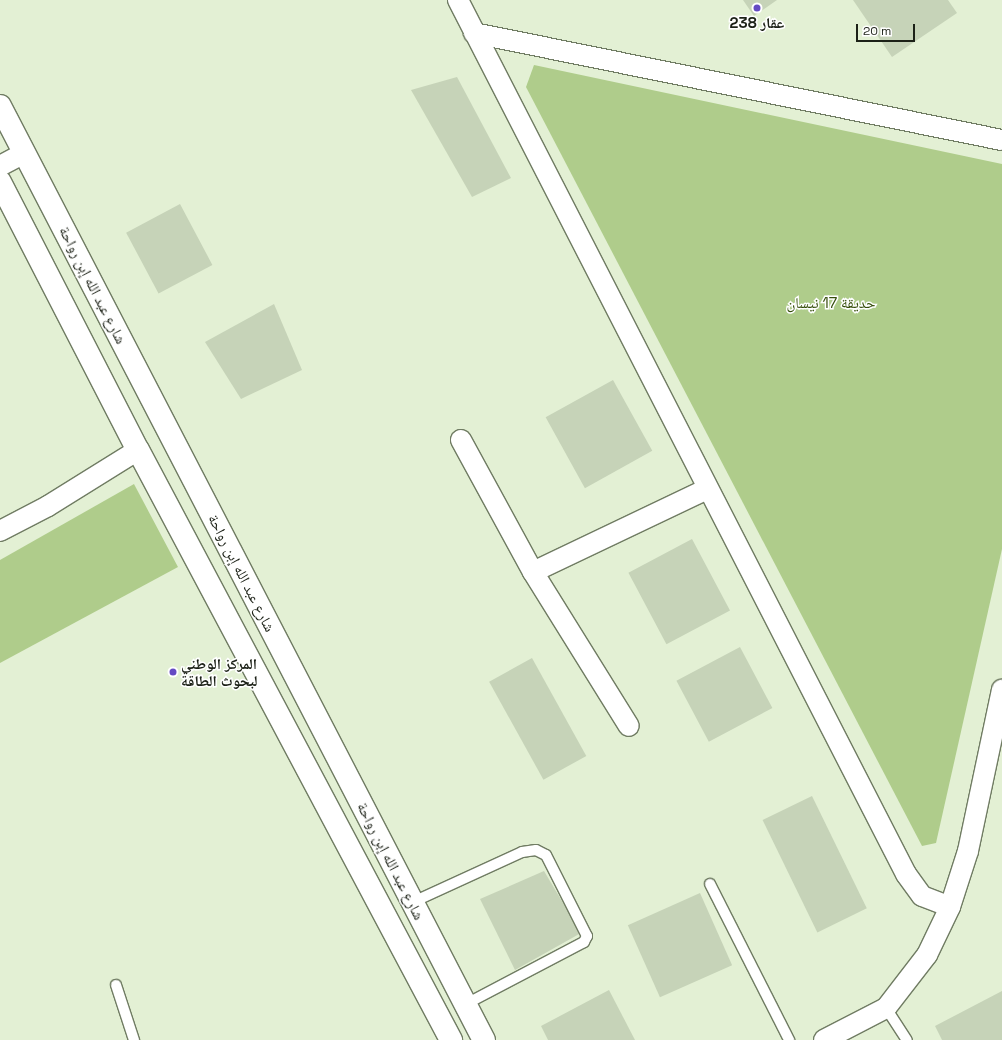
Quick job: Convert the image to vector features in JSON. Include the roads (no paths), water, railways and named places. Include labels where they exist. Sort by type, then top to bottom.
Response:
[{"type":"street","points":[[458,0],[707,489],[906,874],[922,896],[950,908]]},
{"type":"street","points":[[474,33],[1002,140]]},
{"type":"street","name":"شارع عبد الله إبن رواحة","points":[[0,106],[484,1040]]},
{"type":"street","points":[[0,166],[24,153]]},
{"type":"street","name":"شارع عبد الله إبن رواحة","points":[[0,182],[138,450],[451,1040]]},
{"type":"street","points":[[461,440],[533,572],[629,726]]},
{"type":"street","points":[[0,531],[48,506],[138,450]]},
{"type":"street","points":[[533,572],[707,489]]},
{"type":"street","points":[[824,1040],[886,1008],[927,955],[950,908],[968,851],[1002,690]]},
{"type":"lane","points":[[413,902],[522,852],[536,850],[546,855],[587,936],[584,942],[466,1004]]},
{"type":"lane","points":[[710,884],[789,1040]]},
{"type":"lane","points":[[116,985],[134,1040]]},
{"type":"lane","points":[[886,1008],[907,1040]]},
{"type":"place","name":"عقار 238","points":[[757,8]]},
{"type":"place","name":"المركز الوطني لبحوث الطاقة","points":[[173,672]]},
{"type":"park label","name":"حديقة 17 نيسان","points":[[831,303]]}]
